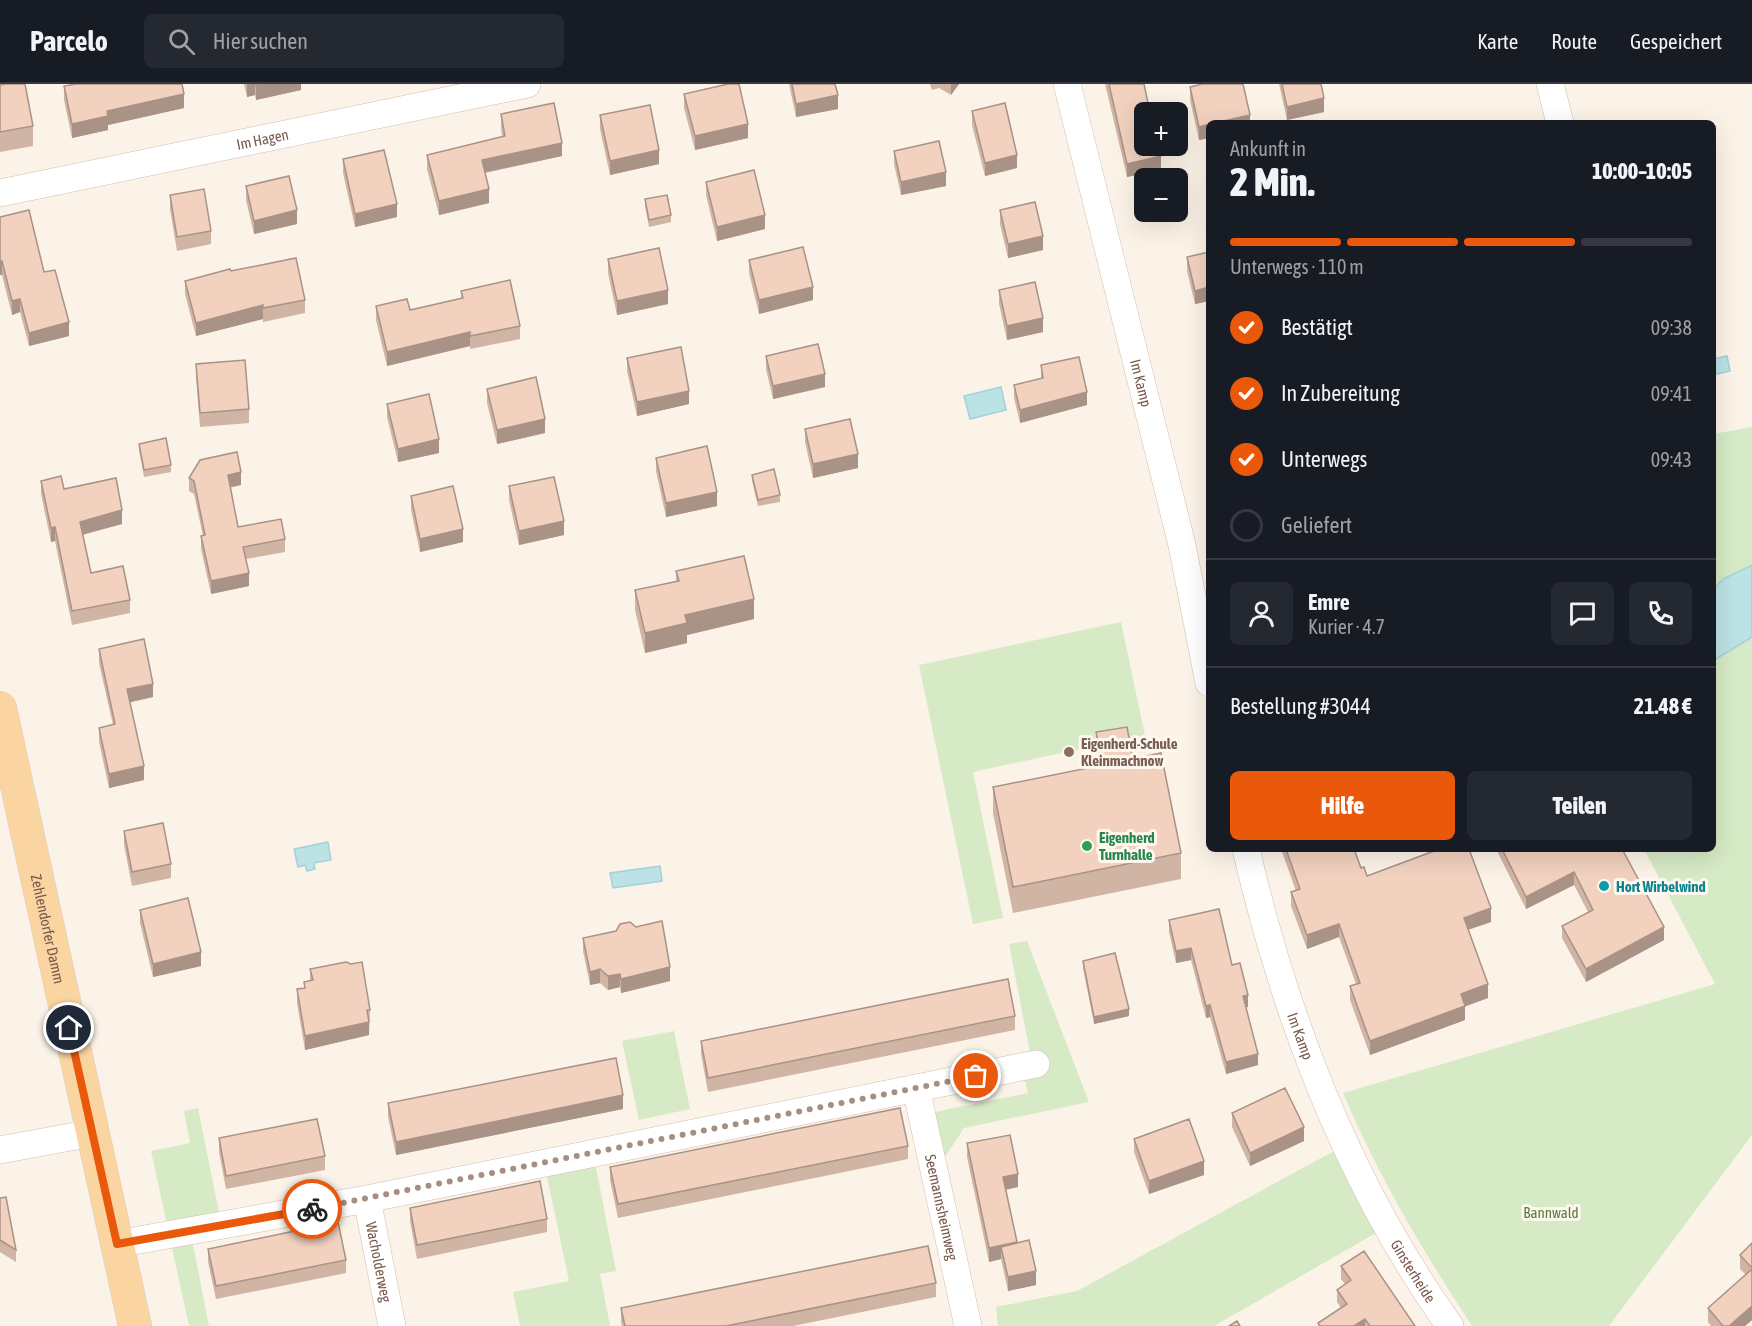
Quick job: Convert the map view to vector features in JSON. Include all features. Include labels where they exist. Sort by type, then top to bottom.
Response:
[{"type":"main road","name":"Zehlendorfer Damm","points":[[0,708],[135,1326]]},
{"type":"street","name":"Im Hagen","points":[[0,193],[527,84]]},
{"type":"street","name":"Im Kamp","points":[[1067,84],[1182,545],[1206,668]]},
{"type":"street","points":[[1550,84],[1559,120]]},
{"type":"street","name":"Im Kamp","points":[[1247,852],[1286,994],[1302,1041],[1326,1101],[1381,1215]]},
{"type":"street","points":[[117,1244],[367,1199],[1036,1064]]},
{"type":"street","name":"Seemannsheimweg","points":[[916,1088],[968,1326]]},
{"type":"street","points":[[0,1150],[92,1133]]},
{"type":"street","name":"Wacholderweg","points":[[367,1199],[392,1326]]},
{"type":"street","name":"Ginsterheide","points":[[1381,1215],[1428,1295],[1450,1326]]},
{"type":"green space","points":[[1752,427],[1752,565],[1723,579],[1716,587],[1716,433]]},
{"type":"green space","points":[[1121,622],[1145,735],[973,772],[1003,918],[973,924],[919,665]]},
{"type":"green space","name":"Bannwald","points":[[1752,637],[1752,1135],[1609,1326],[1472,1326],[1402,1212],[1343,1093],[1715,984],[1646,852],[1716,852],[1716,659]]},
{"type":"green space","points":[[1027,941],[1089,1102],[964,1128],[945,1157],[935,1112],[1028,1093],[1024,1075],[1034,1073],[1009,944]]},
{"type":"green space","points":[[674,1031],[690,1109],[639,1120],[622,1041]]},
{"type":"green space","points":[[198,1108],[219,1212],[188,1219],[209,1326],[189,1326],[151,1151],[190,1143],[184,1111]]},
{"type":"green space","points":[[1334,1151],[1376,1233],[1214,1326],[998,1326],[996,1307],[1077,1291]]},
{"type":"green space","points":[[595,1162],[616,1271],[600,1274],[610,1326],[520,1326],[513,1292],[569,1281],[546,1172]]},
{"type":"water","points":[[1727,356],[1730,371],[1716,374],[1716,358]]},
{"type":"water","points":[[1001,387],[1006,410],[970,419],[964,396]]},
{"type":"water","points":[[1752,565],[1752,637],[1716,659],[1716,587],[1723,579]]},
{"type":"water","points":[[328,842],[331,860],[314,863],[315,869],[307,871],[305,865],[298,867],[294,849]]},
{"type":"water","points":[[660,866],[662,881],[613,888],[610,873]]},
{"type":"building","points":[[25,84],[33,126],[0,132],[0,85]]},
{"type":"building","points":[[182,84],[184,94],[107,111],[108,116],[72,124],[64,86]]},
{"type":"building","points":[[728,84],[739,84],[748,124],[695,136],[684,94]]},
{"type":"building","points":[[792,84],[835,84],[838,95],[796,104]]},
{"type":"building","points":[[1109,84],[1144,84],[1148,102],[1134,102],[1134,156],[1161,156],[1127,164]]},
{"type":"building","points":[[1202,84],[1243,84],[1250,115],[1228,120],[1206,120],[1206,125],[1199,127],[1190,87]]},
{"type":"building","points":[[1282,84],[1321,84],[1324,98],[1287,107]]},
{"type":"building","points":[[554,103],[562,143],[482,160],[489,189],[439,201],[427,155],[505,136],[501,114]]},
{"type":"building","points":[[1005,103],[1017,155],[985,163],[972,111]]},
{"type":"building","points":[[650,105],[659,150],[610,161],[600,115]]},
{"type":"building","points":[[939,141],[946,172],[901,182],[894,151]]},
{"type":"building","points":[[384,150],[397,204],[355,214],[343,159]]},
{"type":"building","points":[[754,170],[765,215],[717,227],[706,182]]},
{"type":"building","points":[[289,176],[297,210],[254,221],[246,186]]},
{"type":"building","points":[[204,189],[211,231],[177,237],[170,195]]},
{"type":"building","points":[[667,195],[671,215],[649,220],[645,199]]},
{"type":"building","points":[[1035,202],[1043,236],[1008,244],[1000,210]]},
{"type":"building","points":[[29,210],[44,272],[55,270],[69,322],[29,333],[20,299],[12,301],[2,261],[0,261],[0,217]]},
{"type":"building","points":[[803,247],[813,287],[759,300],[749,260]]},
{"type":"building","points":[[659,248],[668,290],[617,301],[608,259]]},
{"type":"building","points":[[1206,253],[1206,288],[1195,291],[1187,257]]},
{"type":"building","points":[[296,258],[305,300],[263,308],[263,305],[196,323],[185,281],[230,269],[231,271]]},
{"type":"building","points":[[510,280],[520,326],[470,336],[470,332],[387,352],[376,306],[407,299],[410,310],[463,298],[461,291]]},
{"type":"building","points":[[1035,282],[1043,318],[1007,326],[999,290]]},
{"type":"building","points":[[818,344],[825,374],[773,386],[766,356]]},
{"type":"building","points":[[681,347],[689,391],[637,402],[627,358]]},
{"type":"building","points":[[1079,357],[1087,392],[1020,410],[1014,385],[1043,378],[1041,365]]},
{"type":"building","points":[[245,360],[249,409],[200,413],[196,364]]},
{"type":"building","points":[[536,377],[545,419],[497,430],[487,389]]},
{"type":"building","points":[[429,394],[439,439],[398,449],[387,404]]},
{"type":"building","points":[[850,419],[858,454],[813,464],[805,429]]},
{"type":"building","points":[[166,438],[171,465],[144,470],[139,444]]},
{"type":"building","points":[[707,446],[717,492],[666,503],[656,458]]},
{"type":"building","points":[[237,452],[241,472],[228,475],[238,527],[281,519],[285,539],[243,547],[249,573],[211,581],[201,536],[205,535],[194,481],[189,478],[200,460]]},
{"type":"building","points":[[774,469],[780,495],[758,500],[752,475]]},
{"type":"building","points":[[61,476],[64,489],[116,478],[122,510],[80,522],[91,573],[123,566],[130,600],[72,611],[55,527],[51,528],[41,481]]},
{"type":"building","points":[[554,477],[564,521],[519,531],[509,486]]},
{"type":"building","points":[[453,486],[463,529],[420,539],[411,496]]},
{"type":"building","points":[[744,556],[754,599],[685,615],[687,623],[645,633],[635,590],[679,581],[676,571]]},
{"type":"building","points":[[144,639],[153,684],[127,689],[144,766],[109,774],[99,728],[115,724],[99,649]]},
{"type":"building","name":"Eigenherd Turnhalle","points":[[1127,727],[1133,759],[1161,753],[1181,853],[1013,887],[993,787],[1103,765],[1096,732]]},
{"type":"building","points":[[163,823],[171,864],[132,872],[124,831]]},
{"type":"building","points":[[1287,852],[1355,852],[1361,868],[1364,867],[1367,876],[1431,852],[1470,852],[1491,908],[1464,918],[1488,984],[1461,994],[1465,1006],[1370,1041],[1350,986],[1360,983],[1339,924],[1307,935],[1291,892],[1300,889]]},
{"type":"building","name":"Hort Wirbelwind","points":[[1504,852],[1624,852],[1664,927],[1586,969],[1562,926],[1593,910],[1574,872],[1526,897]]},
{"type":"building","points":[[188,898],[201,952],[153,964],[140,910]]},
{"type":"building","points":[[1219,909],[1232,965],[1240,963],[1248,995],[1243,996],[1258,1054],[1226,1062],[1210,1005],[1206,1006],[1191,948],[1176,951],[1169,920]]},
{"type":"building","points":[[662,921],[670,967],[621,979],[620,974],[608,976],[600,969],[590,972],[583,938],[616,931],[620,924],[630,922],[636,927]]},
{"type":"building","points":[[1115,953],[1129,1009],[1094,1017],[1083,961]]},
{"type":"building","points":[[346,962],[351,964],[362,962],[370,1010],[367,1010],[369,1022],[305,1036],[297,989],[305,988],[304,982],[313,980],[310,969]]},
{"type":"building","points":[[1008,979],[1015,1016],[708,1078],[701,1041]]},
{"type":"building","points":[[616,1058],[623,1095],[396,1142],[388,1103]]},
{"type":"building","points":[[1285,1088],[1304,1127],[1250,1153],[1232,1113]]},
{"type":"building","points":[[900,1108],[908,1146],[618,1204],[610,1167]]},
{"type":"building","points":[[317,1119],[325,1156],[226,1176],[219,1138]]},
{"type":"building","points":[[1189,1119],[1204,1161],[1149,1181],[1134,1139]]},
{"type":"building","points":[[1010,1135],[1018,1174],[1003,1177],[1017,1242],[989,1248],[967,1143]]},
{"type":"building","points":[[540,1181],[547,1219],[417,1245],[410,1208]]},
{"type":"building","points":[[6,1197],[16,1250],[0,1240],[0,1198]]},
{"type":"building","points":[[338,1222],[346,1260],[216,1286],[208,1249]]},
{"type":"building","points":[[1029,1240],[1036,1271],[1008,1277],[1001,1247]]},
{"type":"building","points":[[1752,1243],[1752,1268],[1740,1255]]},
{"type":"building","points":[[928,1246],[936,1283],[726,1326],[625,1326],[621,1308]]},
{"type":"building","points":[[1364,1251],[1415,1326],[1370,1326],[1365,1319],[1354,1326],[1320,1326],[1318,1323],[1347,1304],[1337,1290],[1351,1280],[1341,1266]]},
{"type":"building","points":[[1752,1269],[1752,1306],[1729,1326],[1723,1326],[1708,1308]]},
{"type":"building","points":[[1237,1321],[1240,1326],[1229,1326]]},
{"type":"way so far","points":[[312,1209],[976,1076]]},
{"type":"place","name":"Eigenherd-Schule Kleinmachnow","points":[[1069,752]]},
{"type":"place","name":"Eigenherd Turnhalle","points":[[1087,846]]},
{"type":"place","name":"Hort Wirbelwind","points":[[1604,886]]},
{"type":"route","points":[[69,1028],[117,1244],[312,1209]]}]
